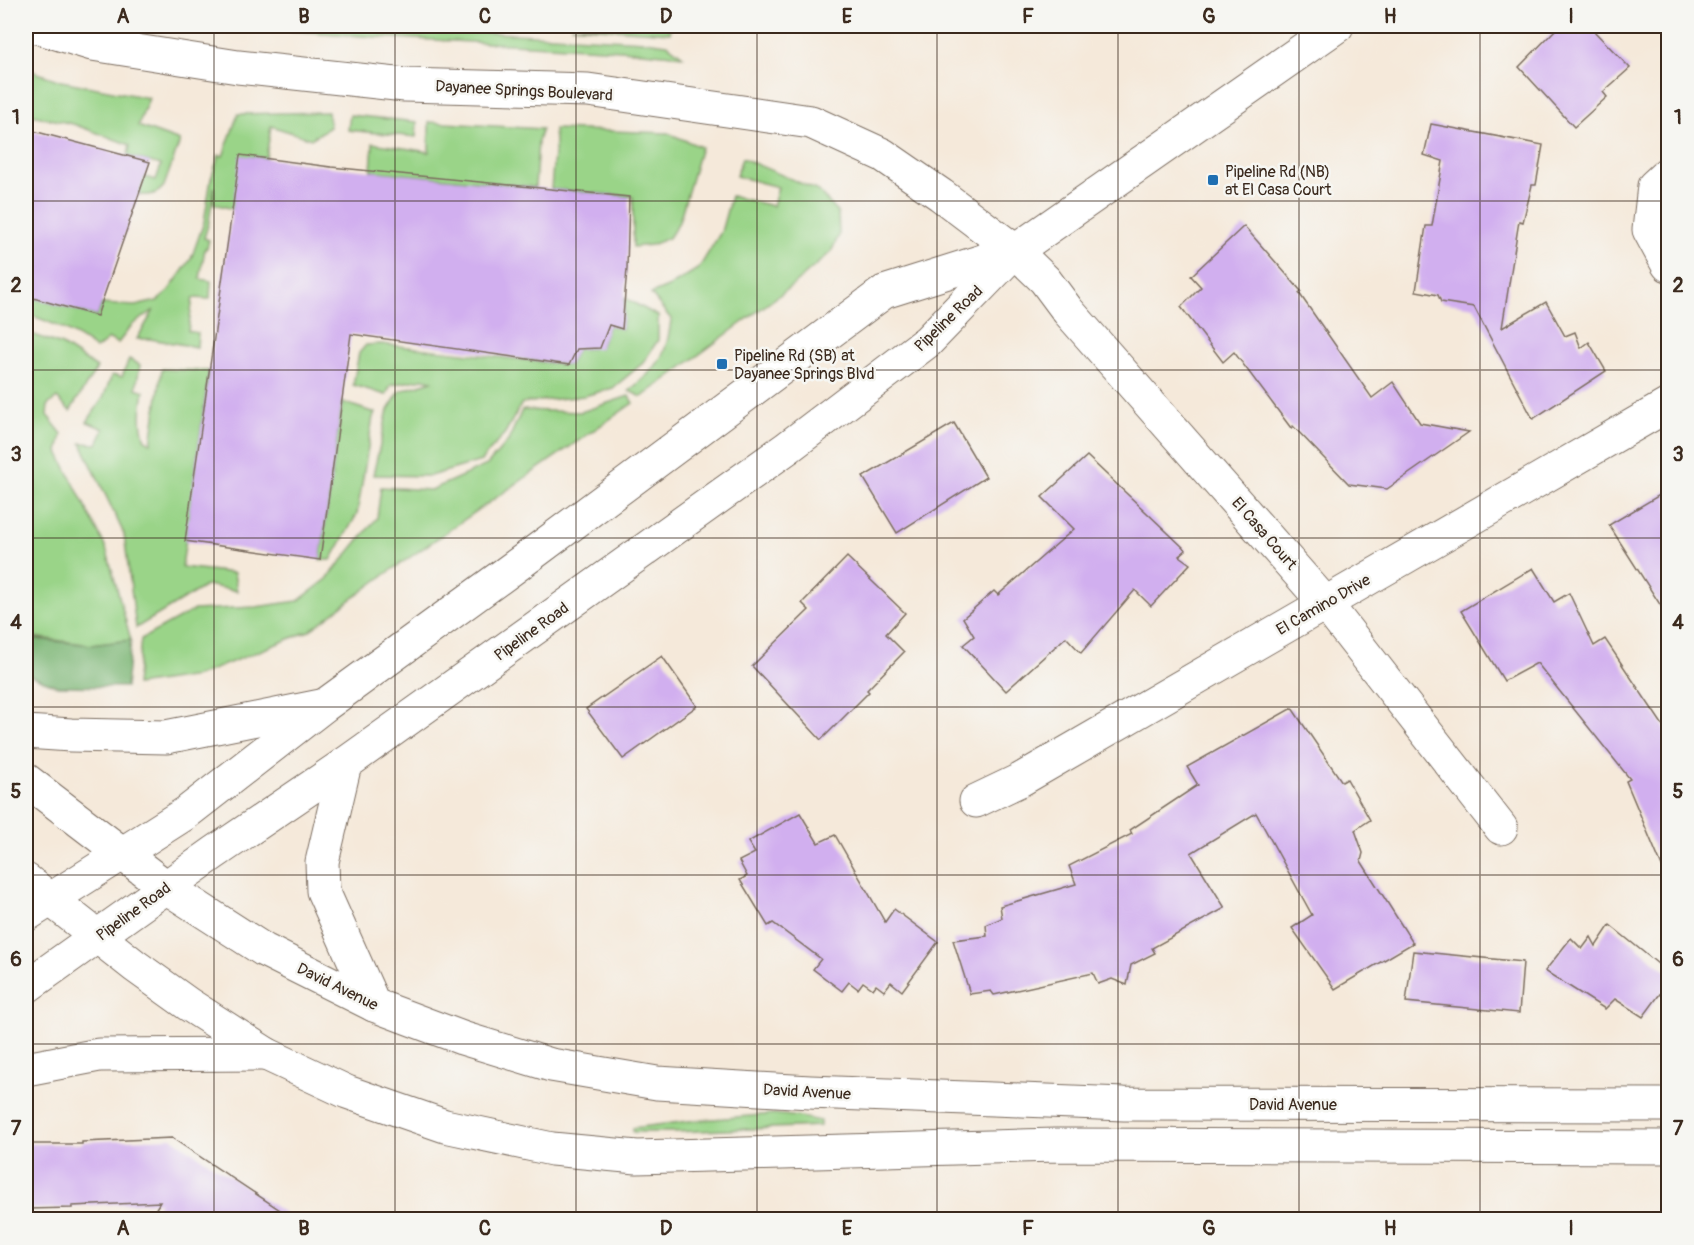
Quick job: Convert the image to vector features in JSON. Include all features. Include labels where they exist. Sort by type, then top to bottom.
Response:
[{"type":"main road","name":"Dayanee Springs Boulevard","points":[[34,26],[92,44],[238,67],[405,85],[588,90],[811,122],[883,155],[1015,251]]},
{"type":"main road","name":"Pipeline Road","points":[[26,987],[345,764],[787,448],[928,341],[1015,251],[1337,26]]},
{"type":"main road","points":[[1668,173],[1654,186],[1648,230],[1668,265]]},
{"type":"main road","name":"Pipeline Road","points":[[34,898],[122,854],[186,813],[325,705],[884,292],[1015,251]]},
{"type":"main road","name":"El Casa Court","points":[[1015,251],[1045,280],[1068,310],[1325,603],[1501,828]]},
{"type":"main road","name":"El Camino Drive","points":[[976,801],[1020,780],[1668,405]]},
{"type":"main road","points":[[26,732],[166,737],[325,705]]},
{"type":"main road","points":[[345,764],[322,862],[323,891],[374,1005]]},
{"type":"main road","name":"David Avenue","points":[[26,780],[166,887],[264,950],[374,1005],[462,1038],[551,1065],[657,1083],[810,1092],[1124,1104],[1668,1104]]},
{"type":"main road","points":[[34,898],[97,937],[188,1004],[266,1054],[347,1092],[446,1126],[552,1149],[637,1157],[1056,1145],[1668,1147]]},
{"type":"main road","points":[[26,1069],[99,1055],[266,1054]]},
{"type":"green space","points":[[231,26],[367,26],[645,41],[667,44],[683,56],[622,50],[376,37]]},
{"type":"green space","points":[[571,26],[671,26],[670,33]]},
{"type":"green space","points":[[26,69],[61,81],[149,98],[138,126],[180,141],[164,186],[152,194],[138,195],[144,177],[156,180],[161,165],[128,156],[130,145],[73,124],[26,114]]},
{"type":"green space","points":[[328,112],[330,127],[311,139],[271,126],[266,158],[241,156],[233,209],[214,204],[214,187],[209,222],[204,238],[209,240],[205,248],[200,279],[211,281],[210,299],[193,298],[188,331],[198,333],[197,347],[137,339],[154,310],[132,325],[118,343],[109,339],[96,349],[62,328],[26,314],[26,296],[97,316],[102,304],[135,306],[157,301],[167,293],[191,259],[204,222],[211,179],[219,155],[223,156],[238,114]]},
{"type":"green space","points":[[350,115],[417,122],[416,137],[348,130]]},
{"type":"green space","points":[[429,122],[542,129],[538,141],[535,187],[371,171],[373,143],[429,152]]},
{"type":"green space","points":[[554,129],[668,133],[701,147],[679,222],[669,238],[651,245],[633,247],[633,197],[551,189]]},
{"type":"green space","points":[[742,158],[819,191],[838,213],[839,235],[831,252],[793,285],[642,397],[629,391],[654,368],[664,352],[671,319],[651,294],[670,286],[699,268],[721,232],[731,196],[773,206],[778,187],[736,176]]},
{"type":"green space","points":[[625,298],[658,316],[658,340],[643,363],[613,388],[584,396],[522,403],[505,433],[481,461],[430,476],[373,475],[388,410],[400,391],[432,381],[423,379],[391,385],[386,395],[353,385],[359,353],[366,345],[381,344],[569,365],[577,349],[600,348],[609,325],[622,329]]},
{"type":"green space","points":[[26,332],[62,345],[97,368],[70,411],[57,398],[48,405],[47,415],[62,434],[58,452],[106,548],[131,640],[91,645],[26,636]]},
{"type":"green space","points":[[129,359],[140,365],[136,388],[144,391],[141,422],[145,440],[151,443],[162,369],[209,371],[182,567],[234,573],[237,591],[207,585],[136,628],[124,534],[81,443],[97,444],[104,429],[87,422],[103,398],[112,375],[122,377]]},
{"type":"green space","points":[[629,396],[633,403],[380,578],[309,631],[197,676],[136,685],[141,639],[194,610],[256,607],[298,601],[327,579],[377,518],[381,487],[431,490],[487,465],[508,441],[522,410],[581,412]]},
{"type":"green space","points":[[342,402],[375,413],[357,514],[331,560],[320,560]]},
{"type":"green space","points":[[26,640],[91,645],[131,640],[126,687],[57,686],[26,674]]},
{"type":"green space","points":[[774,1114],[820,1121],[820,1126],[633,1132],[633,1128]]},
{"type":"building","points":[[1559,26],[1589,26],[1630,68],[1603,92],[1607,97],[1574,127],[1519,67]]},
{"type":"building","points":[[1431,124],[1543,145],[1536,185],[1532,185],[1523,222],[1519,221],[1502,328],[1546,302],[1565,336],[1575,332],[1581,348],[1589,342],[1606,371],[1533,419],[1474,307],[1441,302],[1438,295],[1416,291],[1426,226],[1432,226],[1443,161],[1424,155]]},
{"type":"building","points":[[26,129],[150,162],[97,316],[26,296]]},
{"type":"building","points":[[240,155],[331,167],[629,197],[627,269],[622,329],[609,325],[600,348],[577,349],[569,365],[351,334],[320,560],[185,541]]},
{"type":"building","points":[[1244,226],[1301,291],[1299,293],[1372,398],[1393,382],[1420,423],[1469,432],[1387,489],[1349,484],[1293,426],[1291,428],[1234,352],[1223,362],[1181,307],[1201,287],[1191,276]]},
{"type":"building","points":[[954,423],[986,477],[897,533],[863,477]]},
{"type":"building","points":[[1087,456],[1186,550],[1179,556],[1190,564],[1151,606],[1135,590],[1081,653],[1066,637],[1006,691],[963,645],[974,636],[963,618],[994,591],[998,595],[1074,529],[1042,497]]},
{"type":"building","points":[[1668,490],[1668,617],[1609,525]]},
{"type":"building","points":[[847,557],[905,613],[886,634],[904,652],[867,690],[869,692],[821,740],[752,666],[809,610],[802,603]]},
{"type":"building","points":[[1533,568],[1554,602],[1569,593],[1594,646],[1605,639],[1668,733],[1668,881],[1626,781],[1630,779],[1537,663],[1504,681],[1461,611]]},
{"type":"building","points":[[662,656],[697,706],[623,759],[586,709]]},
{"type":"building","points":[[1292,708],[1342,782],[1347,779],[1370,820],[1355,830],[1363,853],[1361,861],[1413,943],[1335,989],[1292,928],[1312,915],[1256,813],[1191,853],[1225,908],[1152,948],[1155,953],[1131,965],[1127,985],[1112,979],[1098,984],[1093,973],[994,995],[991,991],[970,994],[953,940],[987,936],[986,925],[1002,918],[1000,906],[1076,884],[1069,866],[1132,834],[1130,830],[1198,785],[1187,767]]},
{"type":"building","points":[[800,813],[818,843],[835,835],[885,922],[894,909],[938,942],[902,991],[891,982],[884,991],[876,985],[873,989],[863,982],[858,989],[849,982],[842,991],[813,969],[821,959],[773,923],[768,926],[740,880],[747,876],[739,861],[755,853],[748,842]]},
{"type":"building","points":[[1610,925],[1668,972],[1668,983],[1643,1017],[1615,999],[1605,1009],[1545,971],[1571,938],[1582,949],[1591,937],[1596,946]]},
{"type":"building","points":[[1413,951],[1523,962],[1519,1013],[1406,1002]]},
{"type":"building","points":[[172,1138],[295,1220],[149,1220],[160,1202],[26,1209],[26,1144],[82,1144],[82,1142]]},
{"type":"place","name":"Pipeline Rd (NB) at El Casa Court","points":[[1213,180]]},
{"type":"place","name":"Pipeline Rd (SB) at Dayanee Springs Blvd","points":[[722,364]]}]
